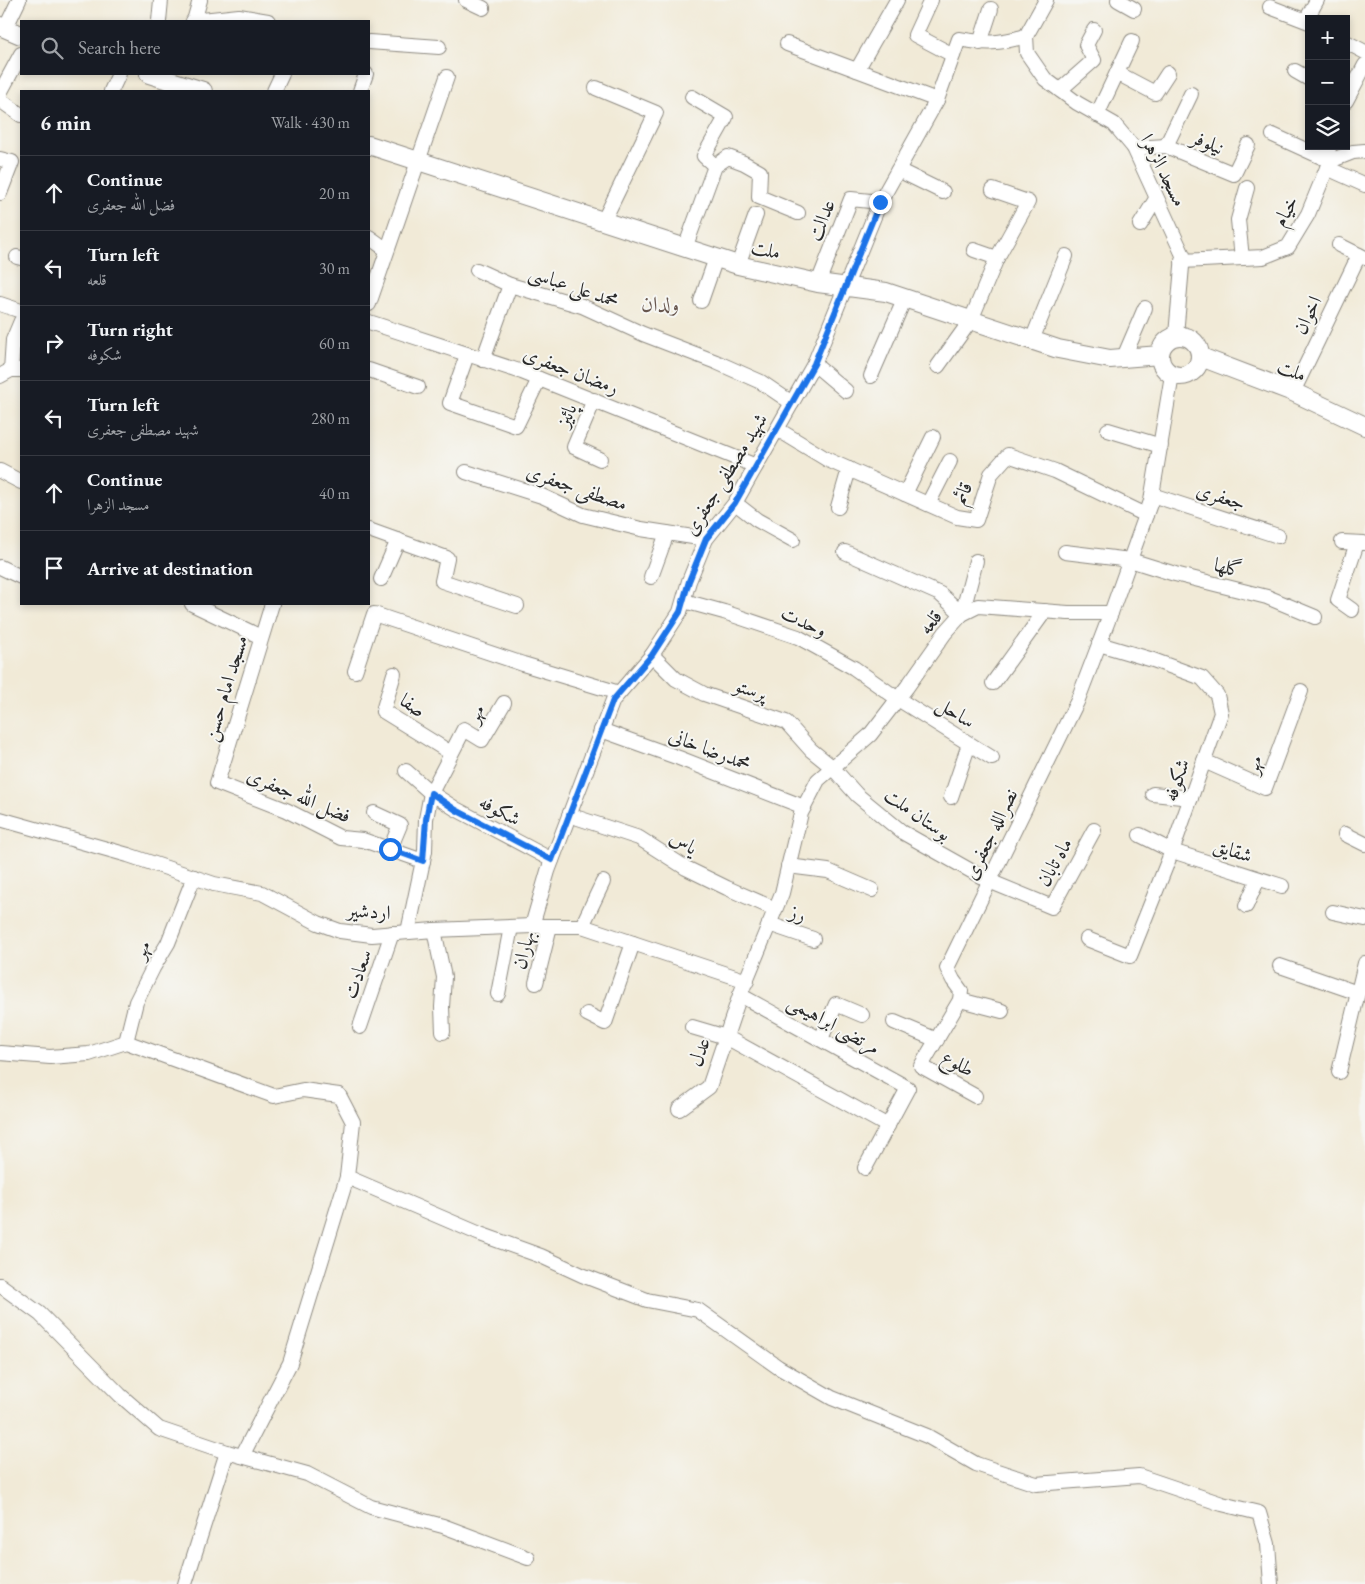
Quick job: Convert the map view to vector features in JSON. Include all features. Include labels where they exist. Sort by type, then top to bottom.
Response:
[{"type":"street","points":[[18,0],[2,28],[20,35]]},
{"type":"street","points":[[159,20],[161,0]]},
{"type":"street","points":[[193,20],[200,0]]},
{"type":"street","points":[[466,0],[483,8]]},
{"type":"street","points":[[857,70],[897,0]]},
{"type":"street","points":[[931,0],[915,36],[953,55]]},
{"type":"street","points":[[846,287],[880,202],[937,100],[958,39],[980,43],[1001,43],[1026,36],[1046,0]]},
{"type":"street","points":[[1118,0],[1134,9]]},
{"type":"street","points":[[1310,15],[1317,0]]},
{"type":"street","points":[[1270,8],[1305,20]]},
{"type":"street","points":[[980,43],[991,9]]},
{"type":"street","points":[[202,20],[238,16],[262,20]]},
{"type":"street","points":[[1060,90],[1094,60],[1086,45],[1094,30]]},
{"type":"street","name":"مسجد الزهرا","points":[[1026,36],[1027,53],[1045,79],[1077,103],[1114,124],[1134,148],[1183,255],[1176,336]]},
{"type":"street","points":[[370,42],[439,47]]},
{"type":"street","points":[[1098,115],[1132,42]]},
{"type":"street","points":[[788,44],[937,100]]},
{"type":"street","points":[[1350,44],[1365,52]]},
{"type":"street","points":[[0,93],[20,56]]},
{"type":"street","points":[[1350,93],[1365,65]]},
{"type":"street","points":[[1295,71],[1305,77]]},
{"type":"street","points":[[1117,73],[1155,93],[1168,73]]},
{"type":"street","points":[[111,90],[119,75]]},
{"type":"street","points":[[151,75],[173,87],[196,90]]},
{"type":"street","points":[[274,90],[282,75]]},
{"type":"street","points":[[360,90],[366,75]]},
{"type":"street","points":[[370,301],[447,77]]},
{"type":"street","points":[[596,88],[656,113],[603,222]]},
{"type":"street","points":[[1166,146],[1191,94]]},
{"type":"street","points":[[692,97],[726,117],[704,156],[715,166]]},
{"type":"street","points":[[0,100],[20,114]]},
{"type":"street","points":[[1273,135],[1365,185]]},
{"type":"street","name":"ملت","points":[[370,145],[738,265],[818,284],[886,292],[1058,349],[1110,359],[1160,355]]},
{"type":"street","name":"نیلوفر","points":[[1134,148],[1166,146],[1234,174],[1248,145]]},
{"type":"street","points":[[1328,150],[1328,164]]},
{"type":"street","points":[[1328,164],[1353,152],[1365,151]]},
{"type":"street","points":[[685,248],[715,166],[728,157],[760,172],[760,197],[798,213]]},
{"type":"street","points":[[0,160],[12,162],[0,193]]},
{"type":"street","name":"خیام","points":[[1182,261],[1263,257],[1288,247],[1308,214],[1328,164]]},
{"type":"street","points":[[898,170],[943,192]]},
{"type":"street","points":[[1242,258],[1238,220],[1247,188]]},
{"type":"street","points":[[938,366],[971,320],[997,258],[1028,202],[993,190]]},
{"type":"street","name":"عدالت","points":[[818,284],[851,199],[880,202]]},
{"type":"street","points":[[1140,225],[1156,199]]},
{"type":"street","points":[[738,265],[756,215]]},
{"type":"street","points":[[370,238],[387,250]]},
{"type":"street","points":[[1339,245],[1362,256]]},
{"type":"street","points":[[974,250],[997,258]]},
{"type":"street","points":[[1032,340],[1066,256]]},
{"type":"street","name":"اخوان","points":[[1292,392],[1362,256]]},
{"type":"street","points":[[701,301],[716,258]]},
{"type":"street","name":"محمد علی عباسی","points":[[477,270],[510,285],[582,306],[643,334],[716,362],[761,382],[792,403]]},
{"type":"street","points":[[483,360],[510,285]]},
{"type":"street","name":"شهید مصطفی جعفری","points":[[532,926],[552,860],[613,700],[652,655],[680,612],[689,581],[706,539],[735,503],[814,364],[846,287]]},
{"type":"street","points":[[871,376],[904,298]]},
{"type":"street","points":[[0,304],[20,311]]},
{"type":"street","points":[[1124,357],[1145,308]]},
{"type":"street","name":"رمضان جعفری","points":[[370,322],[539,379],[756,466]]},
{"type":"street","points":[[11,372],[13,340],[20,323]]},
{"type":"street","points":[[1176,336],[1188,337],[1198,345],[1201,357],[1198,366],[1191,373],[1182,376],[1172,374],[1163,367],[1160,355],[1164,342],[1176,336]]},
{"type":"street","points":[[467,354],[450,403],[516,426],[539,379]]},
{"type":"street","name":"ملت","points":[[1201,357],[1292,392],[1365,426]]},
{"type":"street","points":[[814,364],[846,391]]},
{"type":"street","points":[[370,370],[418,387]]},
{"type":"street","points":[[1111,613],[1152,495],[1172,374]]},
{"type":"street","name":"پائیز","points":[[594,400],[574,447],[600,459]]},
{"type":"street","name":"قائم","points":[[777,429],[828,460],[957,517],[976,520],[991,474],[1008,455],[1055,471],[1146,515]]},
{"type":"street","points":[[1108,430],[1161,446]]},
{"type":"street","points":[[905,494],[932,437]]},
{"type":"street","points":[[928,504],[950,461]]},
{"type":"street","points":[[838,508],[849,469]]},
{"type":"street","points":[[0,471],[20,481]]},
{"type":"street","name":"مصطفی جعفری","points":[[466,472],[542,496],[583,514],[641,529],[706,539]]},
{"type":"street","name":"جعفری","points":[[1152,495],[1278,536]]},
{"type":"street","points":[[735,503],[757,520],[793,540]]},
{"type":"street","points":[[370,530],[448,558],[442,581],[517,606]]},
{"type":"street","points":[[651,577],[667,533]]},
{"type":"street","points":[[381,579],[398,540]]},
{"type":"street","points":[[1342,542],[1361,543],[1338,600],[1352,610]]},
{"type":"street","points":[[845,552],[940,594],[962,614],[976,561]]},
{"type":"street","name":"گلها","points":[[1065,552],[1130,560],[1175,574],[1267,597],[1314,617]]},
{"type":"street","points":[[0,567],[20,577]]},
{"type":"street","name":"وحدت","points":[[684,602],[724,612],[798,637],[854,668],[898,699]]},
{"type":"street","points":[[194,605],[261,636]]},
{"type":"street","name":"مسجد امام حسن","points":[[218,783],[272,605]]},
{"type":"street","name":"قلعه","points":[[740,995],[782,893],[801,813],[818,780],[870,735],[962,614],[978,606],[1068,613],[1111,613]]},
{"type":"street","points":[[993,683],[1045,611]]},
{"type":"street","name":"نصرالله جعفری","points":[[960,1000],[961,990],[947,968],[1077,702],[1111,613]]},
{"type":"street","points":[[356,671],[374,614],[523,664],[619,692]]},
{"type":"street","name":"شکوفه","points":[[1087,939],[1130,956],[1172,851],[1221,713],[1217,695],[1202,678],[1153,660],[1099,644]]},
{"type":"street","name":"پرستو","points":[[652,655],[676,679],[704,694],[786,722],[811,750],[832,767]]},
{"type":"street","name":"صفا","points":[[394,674],[383,711],[451,753]]},
{"type":"street","name":"مهر","points":[[1204,761],[1265,788],[1302,691]]},
{"type":"street","name":"ساحل","points":[[898,699],[992,758]]},
{"type":"street","name":"مهر","points":[[431,793],[464,729],[482,740],[504,703]]},
{"type":"street","name":"محمدرضا خانی","points":[[601,730],[804,807]]},
{"type":"street","points":[[951,797],[969,744]]},
{"type":"street","name":"بوستان ملت","points":[[832,767],[857,795],[902,832],[990,881]]},
{"type":"street","name":"شکوفه","points":[[406,771],[431,793],[456,810],[552,860]]},
{"type":"street","name":"فضل الله جعفری","points":[[218,783],[286,810],[341,838],[363,840],[423,861]]},
{"type":"street","points":[[408,932],[423,861],[426,819],[431,793]]},
{"type":"street","points":[[1153,794],[1191,798]]},
{"type":"street","points":[[374,813],[400,824],[390,849]]},
{"type":"street","name":"یاس","points":[[569,815],[639,838],[686,868],[775,909]]},
{"type":"street","name":"اردشیر","points":[[0,820],[128,855],[214,884],[262,893],[318,923],[340,931],[372,935],[434,930],[582,926],[746,981]]},
{"type":"street","name":"ماه تابان","points":[[990,881],[1052,907],[1094,830]]},
{"type":"street","points":[[1345,834],[1365,844]]},
{"type":"street","name":"شقایق","points":[[1140,835],[1172,851],[1282,886]]},
{"type":"street","points":[[788,866],[828,871],[872,890]]},
{"type":"street","name":"مهر","points":[[126,1042],[136,1002],[168,943],[194,877]]},
{"type":"street","points":[[1246,906],[1258,879]]},
{"type":"street","points":[[582,926],[603,882]]},
{"type":"street","points":[[1333,912],[1365,919]]},
{"type":"street","name":"رز","points":[[769,924],[813,939]]},
{"type":"street","name":"بهاران","points":[[536,984],[550,926]]},
{"type":"street","points":[[498,994],[511,927]]},
{"type":"street","points":[[434,930],[444,977],[443,1032]]},
{"type":"street","name":"سعادت","points":[[360,1027],[392,933]]},
{"type":"street","points":[[588,1014],[605,1022],[633,943]]},
{"type":"street","points":[[1339,1072],[1365,963]]},
{"type":"street","points":[[1280,966],[1358,993]]},
{"type":"street","name":"عدل","points":[[679,1109],[709,1087],[740,995]]},
{"type":"street","name":"مرتضی ابراهیمی","points":[[740,995],[908,1088],[888,1126]]},
{"type":"street","points":[[894,1022],[937,1040],[960,1000],[1002,1011]]},
{"type":"street","points":[[821,1039],[836,1004],[862,1015]]},
{"type":"street","points":[[692,1027],[726,1037],[888,1126],[865,1168]]},
{"type":"street","name":"طلوع","points":[[937,1040],[921,1066],[975,1096]]},
{"type":"street","points":[[0,1053],[50,1057],[89,1054],[126,1042],[274,1096],[303,1090],[339,1095],[353,1122],[347,1177],[290,1362],[242,1456]]},
{"type":"street","points":[[347,1177],[480,1234],[541,1256],[582,1275],[647,1300],[698,1310],[778,1367],[832,1398],[927,1436],[976,1464],[1036,1484],[1139,1476],[1222,1504],[1259,1513],[1268,1544],[1271,1584]]},
{"type":"street","points":[[0,1285],[40,1314],[120,1395],[159,1429],[227,1452],[308,1474],[371,1507],[443,1526],[528,1558]]},
{"type":"street","points":[[185,1584],[227,1452]]},
{"type":"district","name":"ولدان","points":[[660,304]]},
{"type":"route","points":[[390,849],[423,861],[426,819],[431,793],[456,810],[552,860],[613,700],[652,655],[680,612],[689,581],[706,539],[735,503],[814,364],[880,202]]}]
